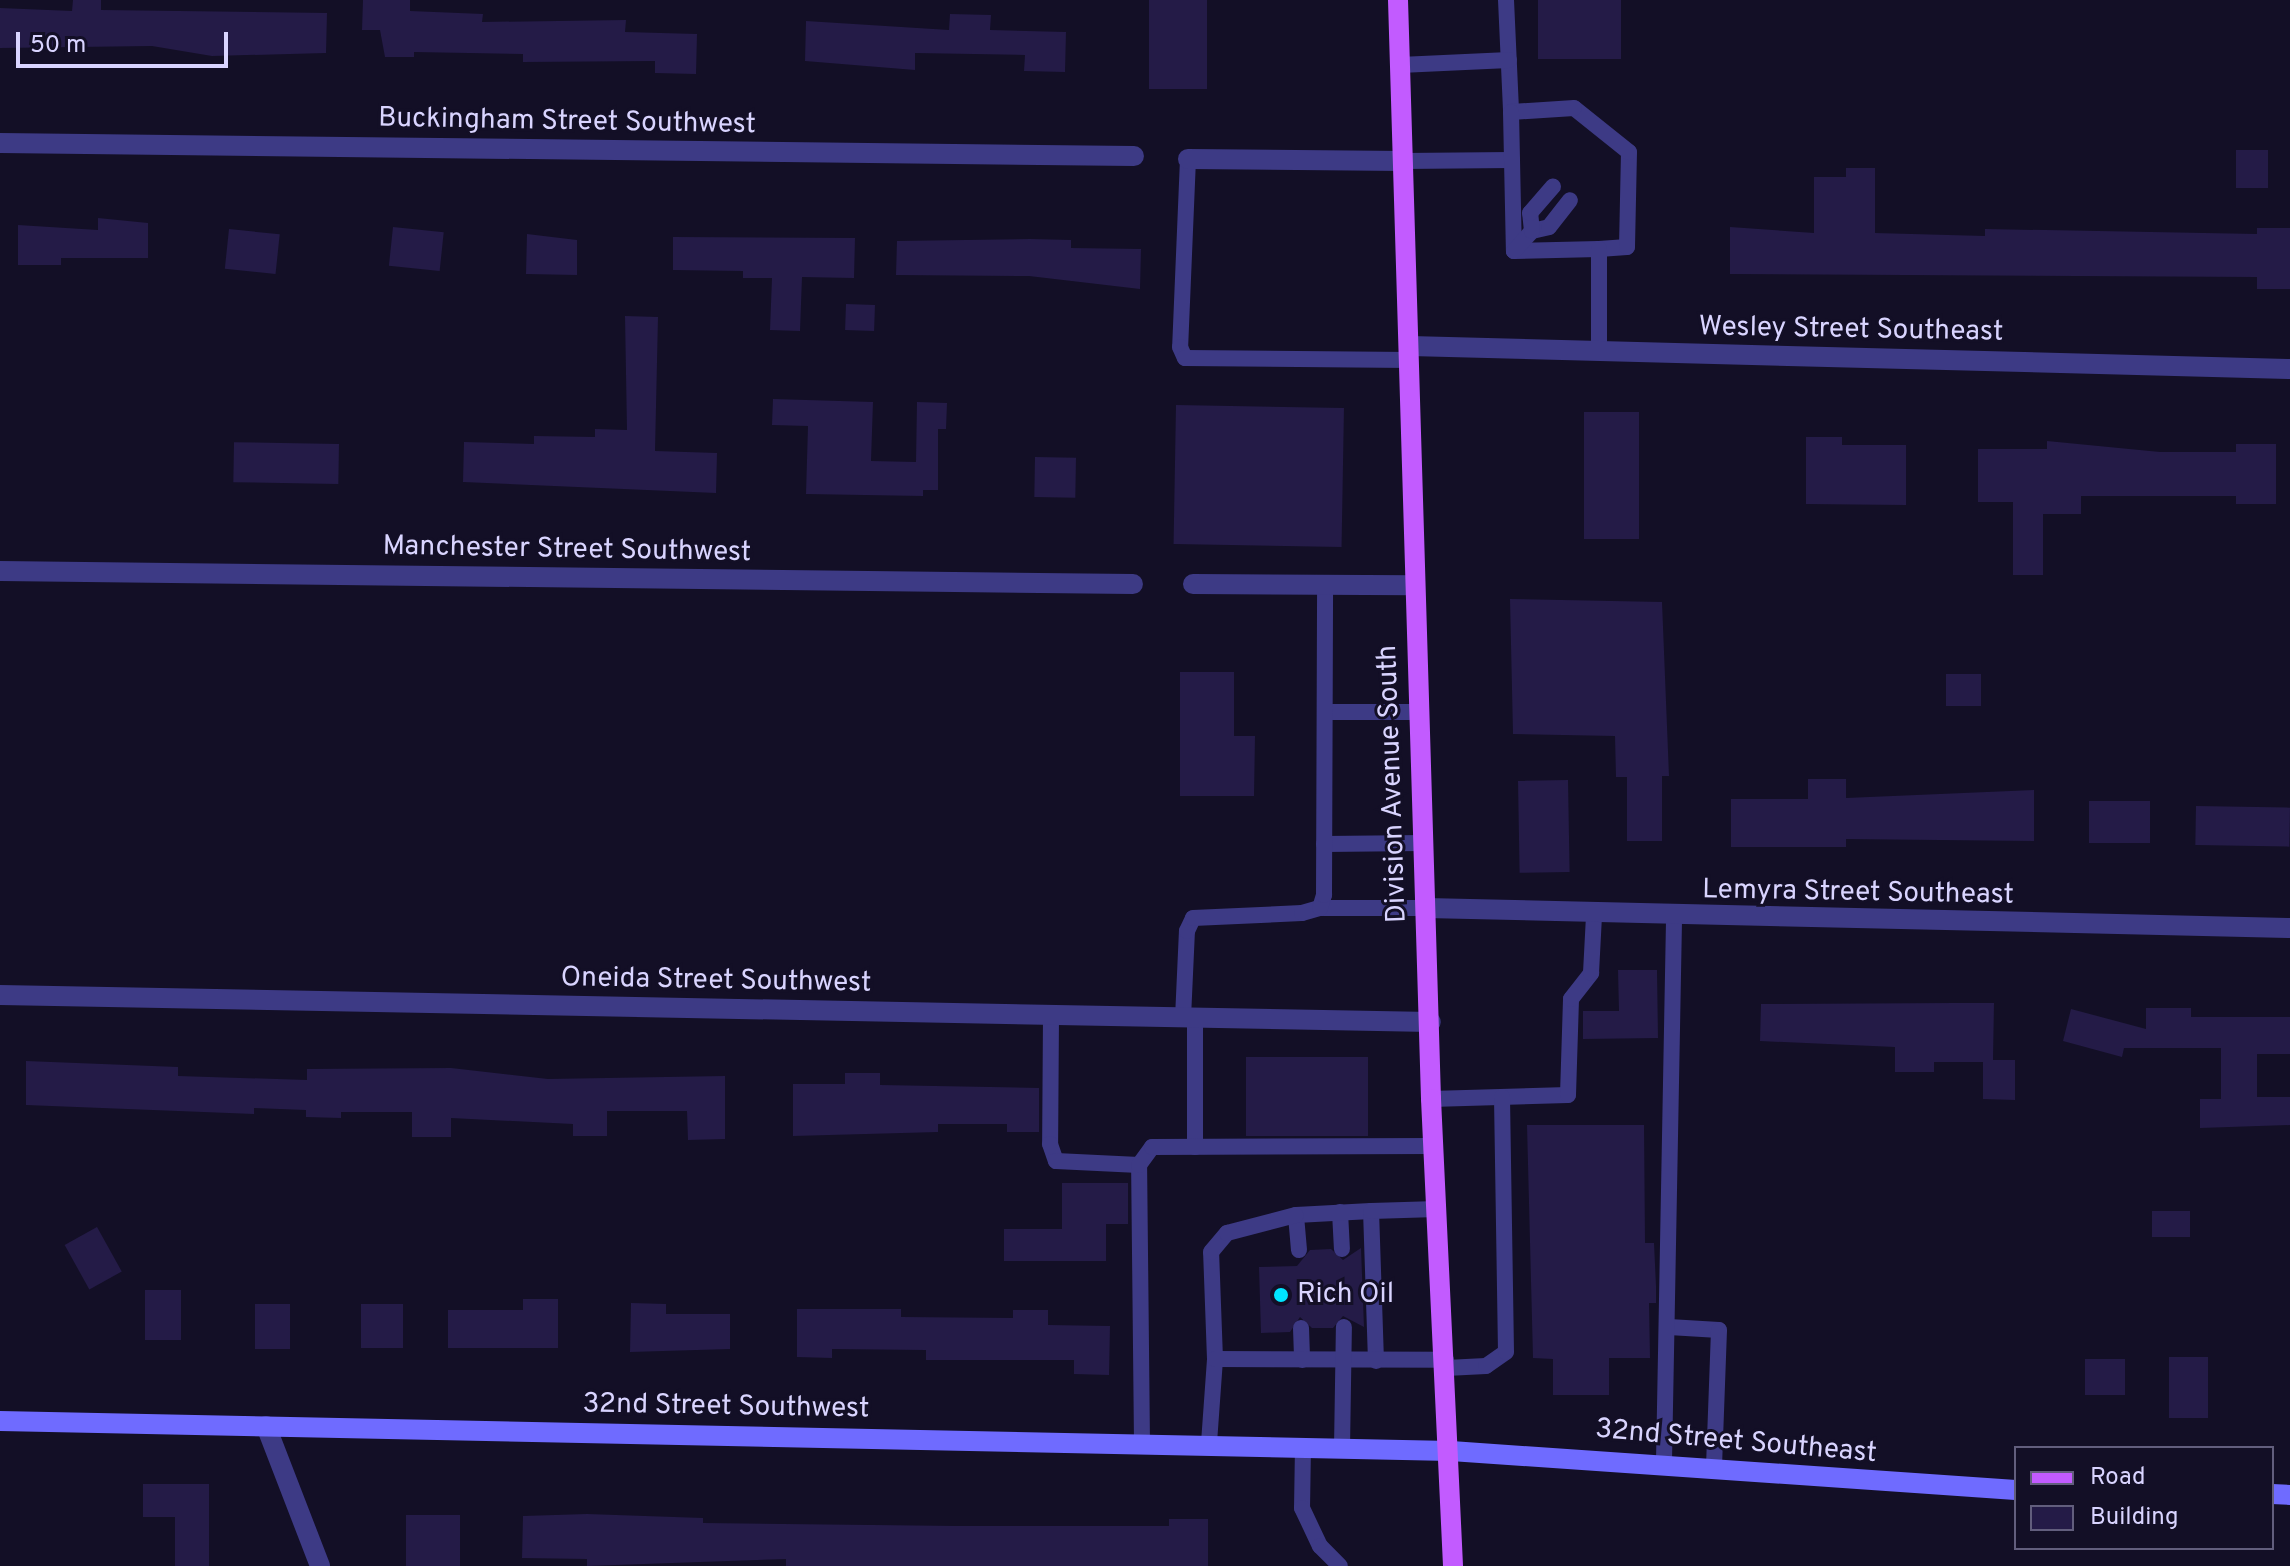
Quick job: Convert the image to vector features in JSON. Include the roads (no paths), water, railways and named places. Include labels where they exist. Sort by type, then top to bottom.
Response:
[{"type":"main road","name":"Division Avenue South","points":[[1398,0],[1431,1099],[1451,1451],[1453,1566]]},
{"type":"street","name":"Buckingham Street Southwest","points":[[0,143],[1134,156]]},
{"type":"street","points":[[1188,159],[1403,161]]},
{"type":"street","name":"Wesley Street Southeast","points":[[1410,353],[1599,351],[2290,369]]},
{"type":"street","name":"Manchester Street Southwest","points":[[0,571],[1133,584]]},
{"type":"street","points":[[1193,584],[1414,585]]},
{"type":"street","name":"Lemyra Street Southeast","points":[[1426,908],[1674,918],[2290,928]]},
{"type":"street","name":"Oneida Street Southwest","points":[[0,995],[1431,1022]]},
{"type":"street","name":"32nd Street Southwest","points":[[0,1421],[1209,1443],[1451,1451]]},
{"type":"street","points":[[266,1426],[320,1566]]},
{"type":"street","name":"32nd Street Southeast","points":[[1451,1451],[1664,1461],[2014,1490]]},
{"type":"lane","points":[[1506,0],[1514,251]]},
{"type":"lane","points":[[1400,65],[1509,60]]},
{"type":"lane","points":[[1511,112],[1574,108],[1611,147],[1629,152],[1627,247],[1514,251]]},
{"type":"lane","points":[[1188,159],[1180,347],[1185,358],[1410,353]]},
{"type":"lane","points":[[1403,161],[1512,160]]},
{"type":"lane","points":[[1532,231],[1530,213],[1553,187]]},
{"type":"lane","points":[[1514,251],[1532,231],[1549,227],[1570,200]]},
{"type":"lane","points":[[1599,249],[1599,351]]},
{"type":"lane","points":[[1320,908],[1324,844],[1325,585]]},
{"type":"lane","points":[[1325,712],[1418,712]]},
{"type":"lane","points":[[1324,844],[1423,843]]},
{"type":"lane","points":[[1195,1147],[1187,931],[1193,918],[1320,908],[1426,908]]},
{"type":"lane","points":[[1431,1099],[1568,1095],[1571,999],[1591,973],[1594,916]]},
{"type":"lane","points":[[1664,1461],[1669,1327],[1674,918]]},
{"type":"lane","points":[[1051,1016],[1050,1144],[1056,1161],[1139,1165]]},
{"type":"lane","points":[[1215,1359],[1486,1366],[1506,1352],[1502,1097]]},
{"type":"lane","points":[[1142,1443],[1139,1165],[1152,1147],[1434,1146]]},
{"type":"lane","points":[[1209,1443],[1215,1359],[1211,1252],[1227,1233],[1296,1215],[1437,1209]]},
{"type":"lane","points":[[1371,1211],[1376,1361]]},
{"type":"lane","points":[[1340,1212],[1342,1249]]},
{"type":"lane","points":[[1296,1215],[1299,1250]]},
{"type":"lane","points":[[1342,1448],[1344,1327]]},
{"type":"lane","points":[[1669,1327],[1719,1330],[1714,1466]]},
{"type":"lane","points":[[1301,1328],[1302,1360]]},
{"type":"lane","points":[[1303,1446],[1302,1508],[1320,1546],[1340,1566]]},
{"type":"place","name":"Rich Oil","points":[[1281,1295]]}]
